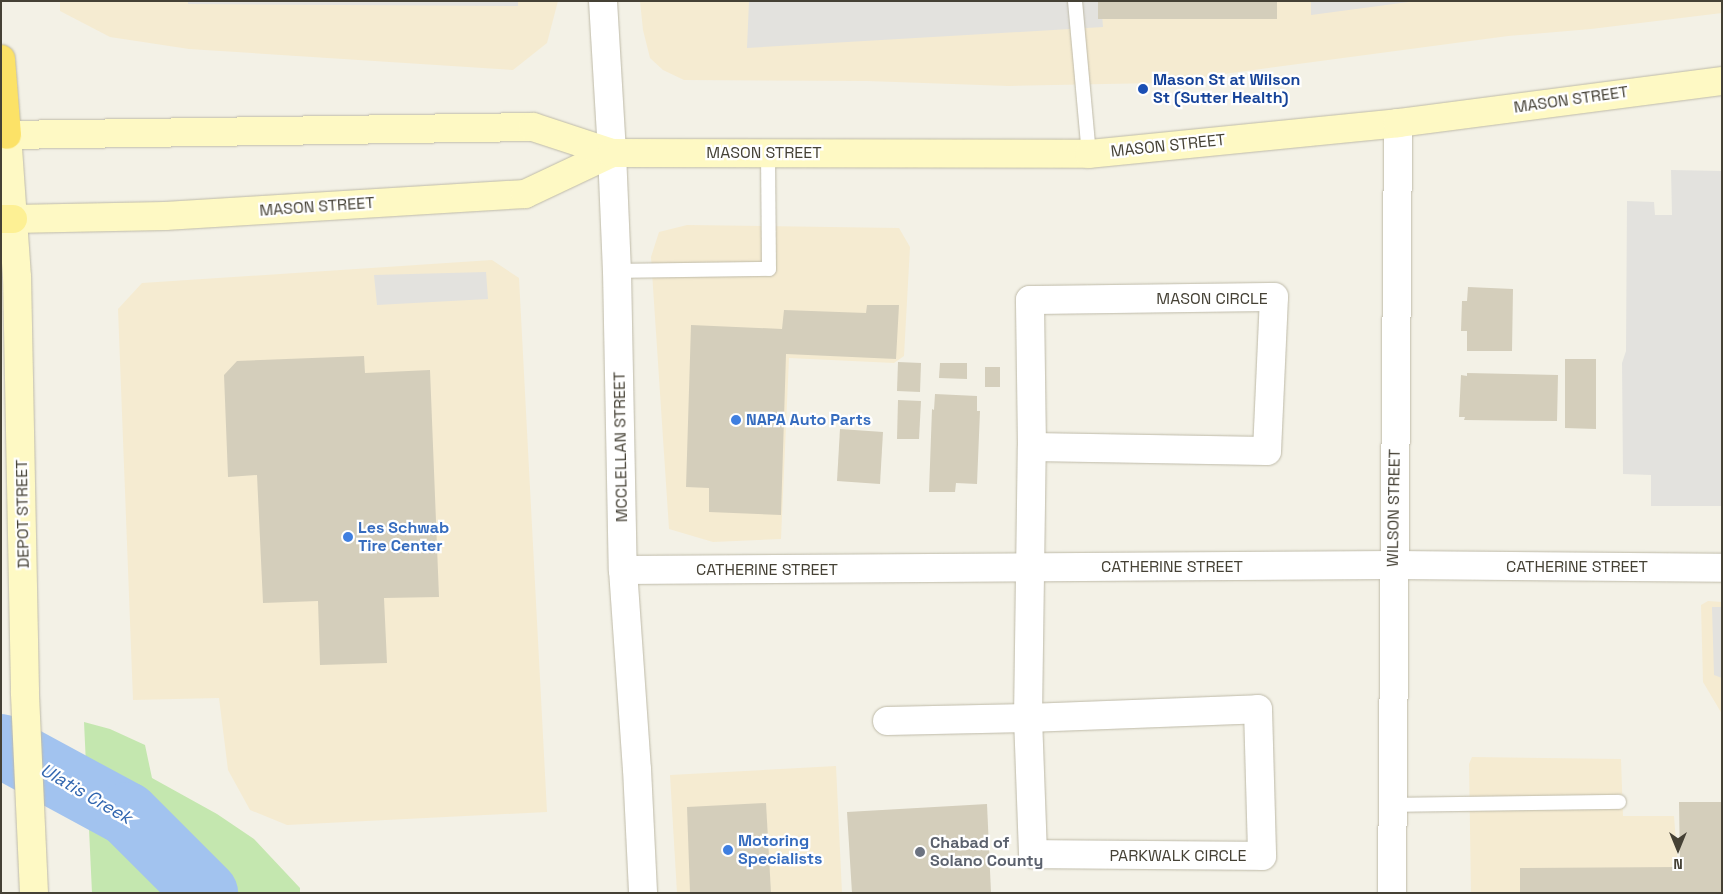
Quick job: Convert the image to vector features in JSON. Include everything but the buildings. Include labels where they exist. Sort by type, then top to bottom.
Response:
[{"type":"highway","points":[[1,59],[4,134]]},
{"type":"main road","name":"MASON STREET","points":[[4,134],[533,128],[612,153],[1089,154],[1398,123],[1722,81]]},
{"type":"main road","name":"DEPOT STREET","points":[[4,134],[7,219],[21,393],[25,691],[34,891]]},
{"type":"main road","name":"MASON STREET","points":[[7,219],[165,216],[525,194],[612,153]]},
{"type":"street","name":"MCCLELLAN STREET","points":[[603,1],[617,271],[623,570],[637,768],[642,893]]},
{"type":"street","name":"WILSON STREET","points":[[1392,893],[1391,805],[1398,123]]},
{"type":"street","name":"MASON CIRCLE","points":[[1029,568],[1032,447],[1030,300],[1274,296],[1267,451],[1032,447]]},
{"type":"street","name":"CATHERINE STREET","points":[[623,570],[1393,565],[1722,568]]},
{"type":"street","name":"PARKWALK CIRCLE","points":[[887,720],[1028,718],[1258,709],[1262,856],[1033,854],[1028,718],[1029,568]]},
{"type":"lane","points":[[1075,1],[1089,154]]},
{"type":"lane","points":[[617,271],[769,269],[768,153]]},
{"type":"lane","points":[[1391,805],[1619,802]]},
{"type":"shaded area","points":[[60,1],[558,1],[547,43],[513,70],[189,49],[110,37],[60,11]]},
{"type":"shaded area","points":[[188,1],[518,1],[518,6],[188,4]]},
{"type":"shaded area","points":[[640,1],[1722,1],[1722,13],[1591,29],[1508,36],[1157,83],[1009,86],[867,81],[684,80],[663,70],[650,58],[643,30]]},
{"type":"shaded area","points":[[749,1],[1101,1],[1103,27],[747,48]]},
{"type":"shaded area","points":[[1311,1],[1416,1],[1311,15]]},
{"type":"shaded area","points":[[1671,170],[1722,171],[1722,506],[1651,506],[1651,475],[1623,474],[1622,363],[1626,351],[1627,201],[1654,202],[1655,215],[1672,215]]},
{"type":"shaded area","points":[[687,225],[899,228],[910,247],[904,356],[894,363],[789,358],[781,539],[713,542],[669,529],[651,257],[659,232]]},
{"type":"shaded area","points":[[492,260],[519,278],[547,812],[287,825],[250,810],[228,770],[219,698],[133,700],[118,309],[142,283]]},
{"type":"shaded area","points":[[486,272],[488,299],[377,305],[374,275]]},
{"type":"shaded area","points":[[1708,601],[1722,602],[1722,714],[1703,682],[1701,605]]},
{"type":"shaded area","points":[[1712,607],[1722,607],[1722,678],[1714,675]]},
{"type":"shaded area","points":[[1472,757],[1621,759],[1623,816],[1674,816],[1680,893],[1471,893],[1469,764]]},
{"type":"shaded area","points":[[836,766],[842,893],[677,893],[670,775]]},
{"type":"green space","points":[[84,722],[110,729],[145,745],[152,778],[217,814],[254,839],[300,888],[300,893],[92,893]]},
{"type":"waterway","name":"Ulatis Creek","points":[[1,746],[127,814],[206,893]]},
{"type":"place","name":"Mason St at Wilson St (Sutter Health)","points":[[1143,89]]},
{"type":"place","name":"NAPA Auto Parts","points":[[736,420]]},
{"type":"place","name":"Les Schwab Tire Center","points":[[348,537]]},
{"type":"place","name":"Motoring Specialists","points":[[728,850]]},
{"type":"place","name":"Chabad of Solano County","points":[[920,852]]}]
